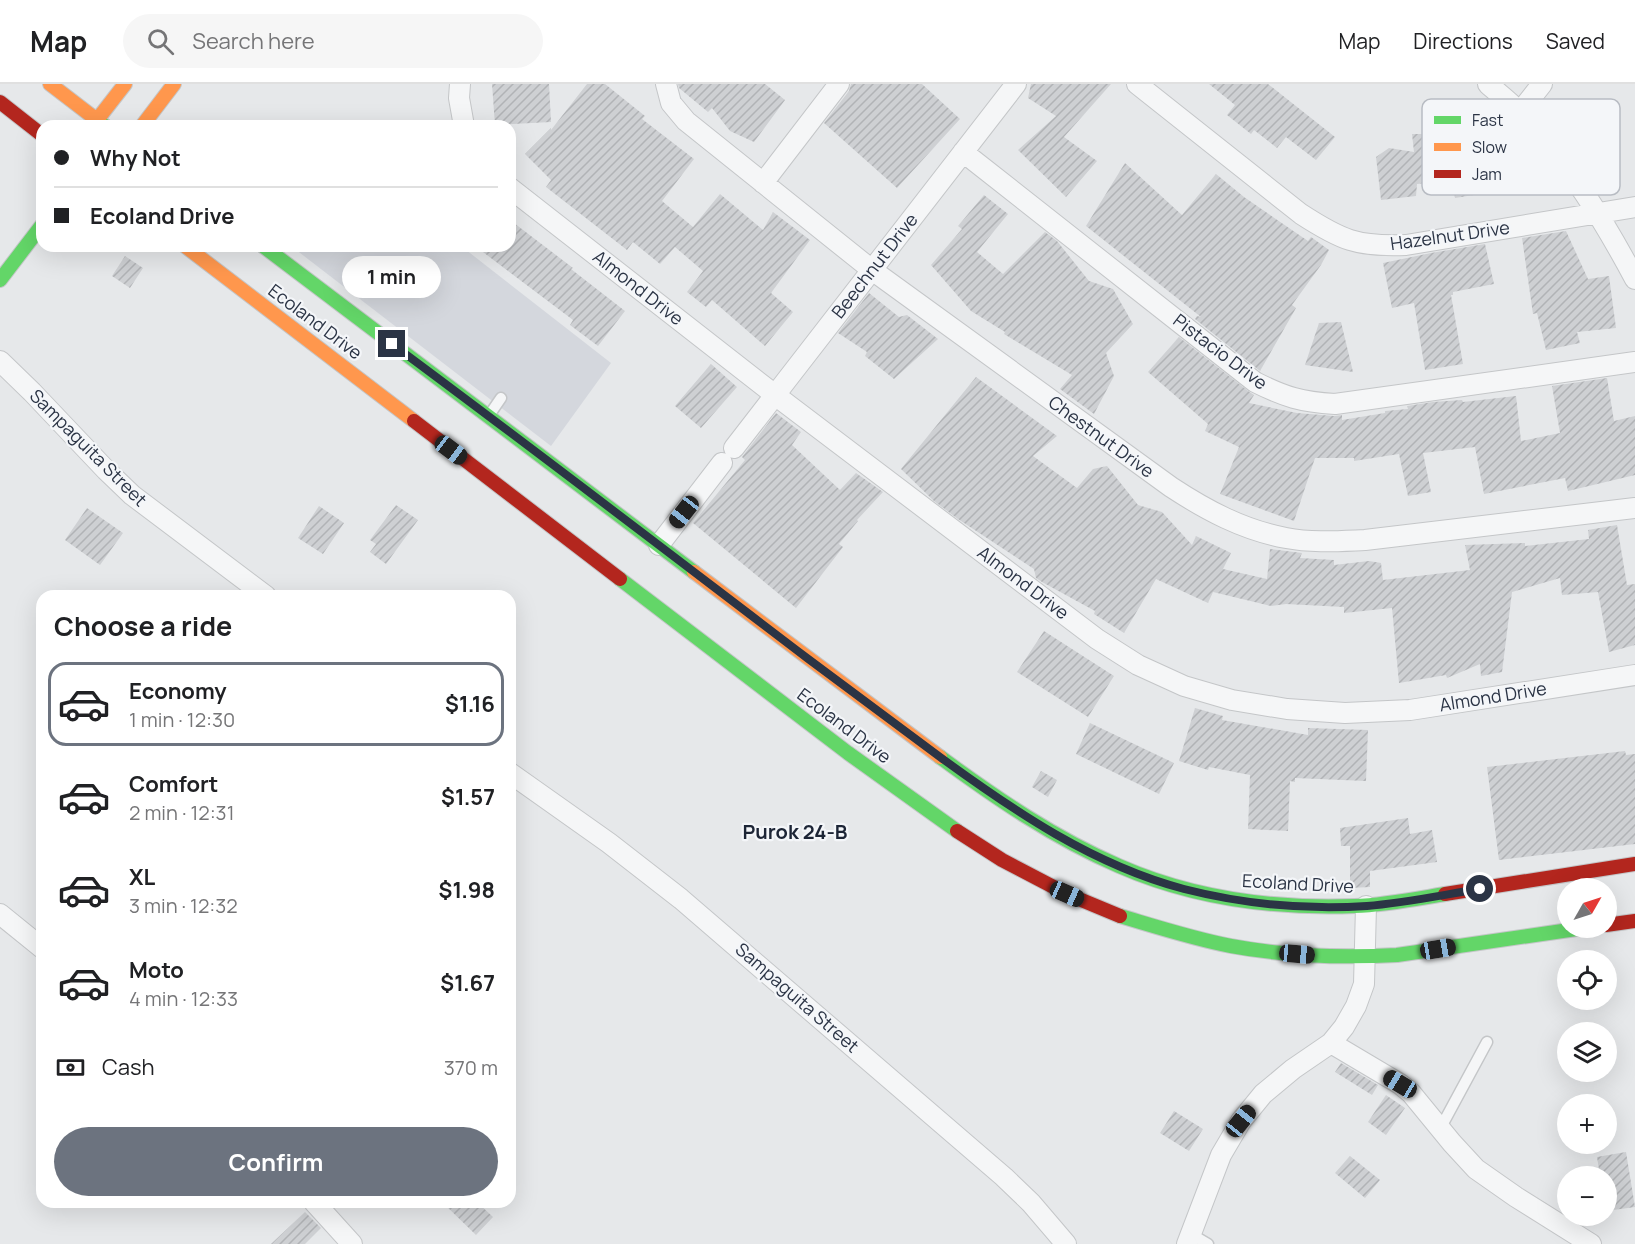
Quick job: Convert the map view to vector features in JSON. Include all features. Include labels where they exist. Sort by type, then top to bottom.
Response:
[{"type":"main road","points":[[50,84],[93,120]]},
{"type":"main road","points":[[101,120],[124,84]]},
{"type":"main road","points":[[147,120],[174,84]]},
{"type":"main road","points":[[0,102],[36,130]]},
{"type":"main road","points":[[0,280],[36,233]]},
{"type":"main road","name":"Ecoland Drive","points":[[193,252],[848,753],[968,839],[1002,860],[1067,894],[1111,914],[1184,936],[1276,952],[1365,957],[1397,955],[1557,932]]},
{"type":"main road","name":"Ecoland Drive","points":[[271,252],[881,714],[993,796],[1041,827],[1120,866],[1183,888],[1258,903],[1366,906],[1635,864]]},
{"type":"main road","points":[[1617,923],[1635,921]]},
{"type":"street","points":[[460,84],[459,98],[463,120]]},
{"type":"street","name":"Chestnut Drive","points":[[666,84],[671,103],[686,122],[872,270],[1170,487],[1205,509],[1242,526],[1286,538],[1322,541],[1365,540],[1635,508]]},
{"type":"street","points":[[763,183],[839,84]]},
{"type":"street","name":"Beechnut Drive","points":[[659,545],[1016,84]]},
{"type":"street","name":"Hazelnut Drive","points":[[1137,84],[1301,214],[1329,232],[1355,242],[1380,246],[1406,245],[1635,207]]},
{"type":"street","points":[[1488,84],[1505,99]]},
{"type":"street","points":[[1530,99],[1542,84]]},
{"type":"street","name":"Pistacio Drive","points":[[963,152],[1255,382],[1279,394],[1310,402],[1335,404],[1635,362]]},
{"type":"street","name":"Almond Drive","points":[[516,193],[775,395],[1097,639],[1138,665],[1184,686],[1232,700],[1287,709],[1345,712],[1410,710],[1635,675]]},
{"type":"street","points":[[1585,195],[1635,279]]},
{"type":"street","name":"Sampaguita Street","points":[[0,362],[132,495],[258,590]]},
{"type":"street","name":"Sampaguita Street","points":[[516,777],[609,843],[710,923],[1004,1177],[1031,1203],[1066,1244]]},
{"type":"street","points":[[1195,1241],[1221,1155],[1241,1121],[1263,1094],[1331,1042],[1344,1027],[1356,1006],[1364,984],[1366,906]]},
{"type":"street","points":[[0,914],[36,943]]},
{"type":"street","points":[[1331,1042],[1411,1093],[1476,1169],[1591,1244]]},
{"type":"street","points":[[319,1208],[352,1244]]},
{"type":"lane","points":[[488,416],[501,398]]},
{"type":"lane","points":[[1440,1129],[1486,1041]]},
{"type":"shaded area","points":[[299,252],[469,252],[611,363],[551,446]]},
{"type":"building","points":[[492,84],[549,84],[551,122],[516,124],[516,120],[495,120]]},
{"type":"building","points":[[587,84],[605,84],[645,116],[642,119],[694,159],[662,201],[693,227],[720,194],[763,230],[773,212],[810,240],[771,293],[793,312],[765,346],[712,300],[706,307],[687,292],[703,271],[675,247],[660,264],[633,242],[627,250],[546,187],[551,180],[525,154],[551,128],[551,130]]},
{"type":"building","points":[[678,84],[765,84],[785,100],[754,142],[730,131],[712,108],[708,112],[679,88]]},
{"type":"building","points":[[851,84],[922,84],[960,119],[897,188],[824,123],[849,91]]},
{"type":"building","points":[[1031,84],[1111,84],[1064,137],[1097,161],[1066,197],[1018,150],[1056,116],[1028,98]]},
{"type":"building","points":[[1209,84],[1268,84],[1335,137],[1316,160],[1286,137],[1277,148],[1254,130],[1251,134],[1227,115],[1235,105]]},
{"type":"building","points":[[1412,134],[1422,134],[1422,184],[1417,184],[1416,196],[1381,200],[1376,157],[1389,148],[1414,152]]},
{"type":"building","points":[[1125,163],[1182,215],[1216,174],[1244,197],[1308,241],[1311,237],[1329,250],[1292,305],[1296,308],[1260,371],[1195,319],[1197,316],[1201,317],[1086,226]]},
{"type":"building","points":[[984,195],[1008,214],[977,252],[1003,274],[1045,232],[1057,241],[1089,281],[1113,289],[1133,324],[1106,353],[1114,376],[1094,414],[1060,389],[1072,375],[971,311],[931,265],[962,229],[958,226]]},
{"type":"building","points":[[1454,195],[1474,195],[1455,198]]},
{"type":"building","points":[[516,225],[625,311],[598,346],[570,325],[573,320],[483,252],[516,252]]},
{"type":"building","points":[[1566,231],[1588,279],[1609,276],[1616,328],[1577,332],[1580,343],[1546,350],[1537,313],[1533,314],[1522,238]]},
{"type":"building","points":[[1485,244],[1494,284],[1453,292],[1451,295],[1463,364],[1425,370],[1414,303],[1392,308],[1383,263]]},
{"type":"building","points":[[125,256],[143,268],[130,288],[112,276]]},
{"type":"building","points":[[869,293],[899,317],[907,315],[938,339],[894,379],[865,356],[867,352],[838,333]]},
{"type":"building","points":[[1341,322],[1353,372],[1305,365],[1319,323]]},
{"type":"building","points":[[1179,337],[1254,395],[1249,403],[1297,413],[1342,415],[1342,420],[1385,413],[1385,411],[1408,409],[1407,406],[1433,402],[1462,400],[1463,402],[1516,396],[1521,441],[1560,433],[1552,386],[1607,378],[1614,421],[1635,416],[1635,475],[1568,491],[1565,478],[1484,494],[1475,447],[1423,453],[1431,492],[1408,496],[1399,454],[1354,461],[1354,458],[1315,458],[1294,521],[1220,494],[1239,447],[1205,431],[1208,424],[1148,372]]},
{"type":"building","points":[[711,364],[737,387],[701,428],[675,406]]},
{"type":"building","points":[[976,377],[1057,436],[1033,456],[1077,488],[1093,469],[1107,466],[1138,505],[1162,512],[1192,545],[1196,536],[1231,553],[1223,569],[1267,579],[1270,549],[1302,553],[1300,558],[1334,560],[1334,565],[1369,561],[1381,563],[1383,580],[1470,570],[1465,545],[1525,543],[1525,546],[1589,539],[1588,530],[1617,525],[1627,585],[1635,584],[1635,645],[1609,652],[1598,592],[1562,595],[1560,578],[1512,592],[1502,672],[1481,676],[1480,664],[1447,678],[1446,675],[1399,683],[1392,608],[1344,613],[1344,607],[1286,604],[1271,606],[1213,592],[1208,603],[1156,579],[1124,633],[1094,614],[1095,611],[1036,578],[1034,569],[934,501],[901,469]]},
{"type":"building","points":[[776,413],[801,432],[792,445],[840,490],[856,473],[883,492],[839,544],[843,547],[796,608],[693,523],[745,460],[742,457]]},
{"type":"building","points":[[396,505],[418,520],[386,564],[370,552],[376,544],[370,540]]},
{"type":"building","points":[[319,506],[344,523],[323,554],[298,538]]},
{"type":"building","points":[[87,508],[123,533],[100,565],[65,540]]},
{"type":"building","points":[[1044,631],[1114,676],[1088,717],[1017,672]]},
{"type":"building","points":[[1195,708],[1223,716],[1222,720],[1308,735],[1308,728],[1368,730],[1366,781],[1295,778],[1295,782],[1290,781],[1288,831],[1248,829],[1250,775],[1209,767],[1208,770],[1179,761]]},
{"type":"building","points":[[1090,723],[1174,763],[1159,794],[1076,754]]},
{"type":"building","points":[[1625,751],[1626,755],[1635,754],[1635,844],[1499,860],[1487,767]]},
{"type":"building","points":[[1041,771],[1057,780],[1048,797],[1032,787]]},
{"type":"building","points":[[1408,818],[1410,834],[1432,830],[1437,862],[1370,871],[1370,887],[1350,888],[1350,846],[1341,846],[1340,828]]},
{"type":"building","points":[[1341,1063],[1378,1085],[1372,1095],[1335,1072]]},
{"type":"building","points":[[1386,1095],[1405,1108],[1386,1135],[1368,1122]]},
{"type":"building","points":[[1174,1111],[1203,1129],[1189,1151],[1160,1133]]},
{"type":"building","points":[[1626,1152],[1635,1207],[1617,1209],[1617,1166],[1598,1166],[1597,1157]]},
{"type":"building","points":[[1350,1156],[1380,1180],[1365,1198],[1335,1173]]},
{"type":"building","points":[[448,1208],[483,1208],[493,1217],[476,1235]]},
{"type":"building","points":[[305,1212],[321,1228],[305,1244],[271,1244]]},
{"type":"traffic: fast","points":[[0,280],[36,233]]},
{"type":"traffic: fast","points":[[271,252],[694,572]]},
{"type":"traffic: fast","points":[[620,579],[848,753],[957,831]]},
{"type":"traffic: fast","points":[[940,757],[1004,802],[1071,843],[1119,866],[1175,886],[1234,899],[1295,906],[1355,906],[1400,902],[1445,894]]},
{"type":"traffic: fast","points":[[1120,916],[1231,946],[1272,952],[1335,956],[1397,955],[1557,932]]},
{"type":"traffic: slow","points":[[50,84],[97,120],[125,84]]},
{"type":"traffic: slow","points":[[147,120],[174,84]]},
{"type":"traffic: slow","points":[[193,252],[414,421]]},
{"type":"traffic: slow","points":[[694,572],[940,757]]},
{"type":"traffic: jam","points":[[0,102],[36,130]]},
{"type":"traffic: jam","points":[[414,421],[620,579]]},
{"type":"traffic: jam","points":[[957,831],[1002,860],[1067,894],[1120,916]]},
{"type":"traffic: jam","points":[[1445,894],[1635,864]]},
{"type":"traffic: jam","points":[[1617,923],[1635,921]]},
{"type":"district","name":"Purok 24-B","points":[[795,832]]},
{"type":"route","points":[[392,344],[993,796],[1041,827],[1080,847],[1120,866],[1169,884],[1258,903],[1366,906],[1480,889]]}]
